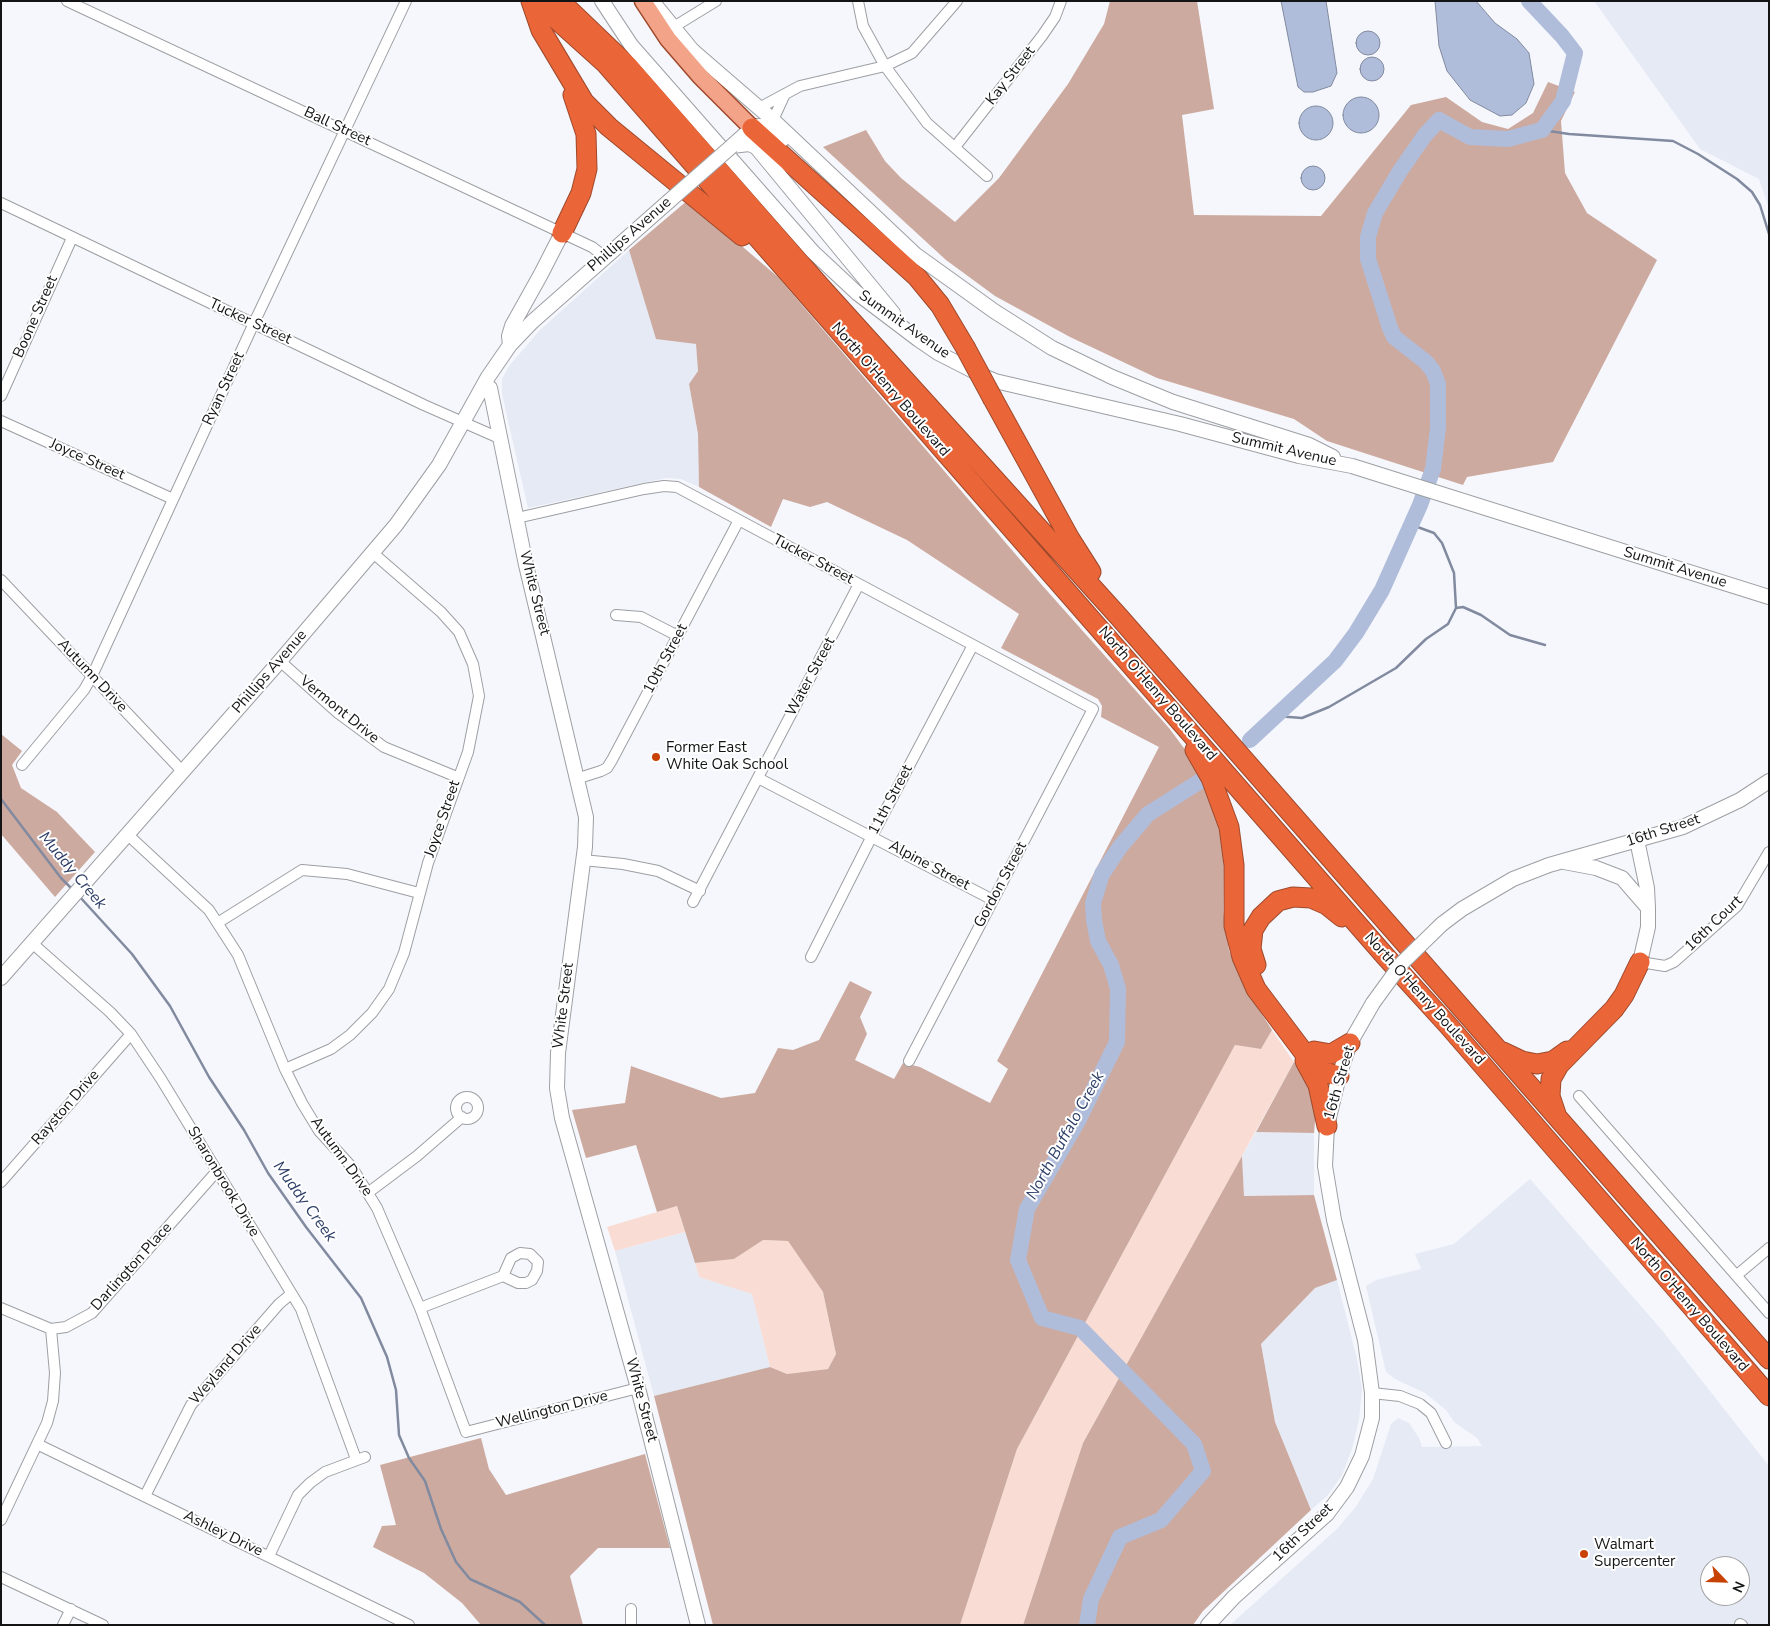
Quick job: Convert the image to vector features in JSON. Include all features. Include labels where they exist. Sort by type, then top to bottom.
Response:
[{"type":"highway","points":[[532,1],[541,30],[567,77],[584,102],[609,127],[789,276]]},
{"type":"highway","name":"North O'Henry Boulevard","points":[[536,1],[606,64],[789,276],[1386,957],[1447,1024],[1769,1396]]},
{"type":"highway","name":"North O'Henry Boulevard","points":[[560,1],[628,66],[819,286],[1120,618],[1769,1359]]},
{"type":"highway","points":[[562,233],[584,182],[588,154],[586,134],[567,77]]},
{"type":"highway","points":[[752,128],[917,277],[940,306],[965,347],[1070,539],[1120,618]]},
{"type":"highway","points":[[1176,716],[1211,778],[1229,827],[1234,865],[1234,926],[1242,957],[1256,989],[1306,1049],[1339,1076]]},
{"type":"highway","points":[[1327,1126],[1318,1085],[1306,1049],[1255,963],[1251,949],[1253,930],[1261,917],[1278,901],[1293,897],[1311,898],[1327,905],[1386,957]]},
{"type":"highway","points":[[1558,1120],[1550,1096],[1551,1080],[1559,1065],[1592,1032],[1624,995],[1640,962]]},
{"type":"highway","points":[[1496,1048],[1522,1061],[1537,1064],[1553,1061],[1592,1032]]},
{"type":"highway","points":[[1306,1049],[1331,1054],[1350,1043]]},
{"type":"highway","points":[[1730,1352],[1769,1405]]},
{"type":"main road","name":"Summit Avenue","points":[[602,1],[631,45],[813,252],[857,293],[938,353],[994,381],[1180,424],[1299,456],[1352,466],[1769,597]]},
{"type":"main road","points":[[643,1],[668,39],[693,69],[752,128],[767,127],[835,186],[853,195]]},
{"type":"main road","name":"Summit Avenue","points":[[652,1],[672,28],[692,50],[773,120],[916,255],[994,312],[1052,348],[1112,377],[1173,402],[1309,446],[1352,466]]},
{"type":"main road","name":"Phillips Avenue","points":[[1,978],[373,553],[424,488],[484,384],[510,345],[532,322],[604,257],[752,128]]},
{"type":"main road","points":[[732,146],[749,144],[756,147],[890,310],[919,340]]},
{"type":"main road","name":"Phillips Avenue","points":[[510,345],[509,336],[512,326],[562,233]]},
{"type":"main road","name":"White Street","points":[[484,384],[490,388],[526,565],[586,817],[583,860],[558,1053],[558,1088],[562,1118],[638,1388],[698,1625]]},
{"type":"main road","name":"16th Street","points":[[1208,1625],[1234,1598],[1327,1514],[1347,1487],[1364,1449],[1372,1418],[1372,1392],[1365,1340],[1334,1220],[1325,1166],[1327,1126],[1339,1076],[1350,1043],[1373,1003],[1402,963],[1442,924],[1470,904],[1512,879],[1561,862],[1706,818],[1740,800],[1769,781]]},
{"type":"main road","points":[[1637,840],[1647,888],[1648,908],[1648,927],[1640,962]]},
{"type":"main road","points":[[1561,862],[1596,868],[1622,878],[1648,908]]},
{"type":"street","name":"Ball Street","points":[[67,1],[86,5],[592,247],[604,257]]},
{"type":"street","name":"Ryan Street","points":[[22,765],[84,690],[92,676],[254,323],[406,1]]},
{"type":"street","points":[[672,28],[716,1]]},
{"type":"street","points":[[858,1],[863,26],[885,66],[927,123],[987,176]]},
{"type":"street","points":[[759,108],[800,86],[885,66],[912,53],[957,1]]},
{"type":"street","name":"Kay Street","points":[[955,147],[1042,36],[1055,17],[1061,1]]},
{"type":"street","points":[[773,120],[785,93]]},
{"type":"street","name":"Tucker Street","points":[[1,204],[499,438]]},
{"type":"street","name":"Boone Street","points":[[1,396],[72,238]]},
{"type":"street","name":"Joyce Street","points":[[1,421],[173,499]]},
{"type":"street","name":"Tucker Street","points":[[517,518],[664,486],[676,488],[1093,709]]},
{"type":"street","name":"10th Street","points":[[576,779],[607,768],[739,520]]},
{"type":"street","name":"Joyce Street","points":[[285,1069],[332,1049],[372,1014],[389,989],[404,953],[420,893],[457,777],[468,752],[479,696],[473,664],[459,632],[441,612],[373,553]]},
{"type":"street","name":"Autumn Drive","points":[[1,580],[183,772]]},
{"type":"street","name":"Water Street","points":[[693,902],[859,584]]},
{"type":"street","points":[[616,614],[641,617],[678,636]]},
{"type":"street","name":"11th Street","points":[[811,957],[872,836],[973,645]]},
{"type":"street","name":"Vermont Drive","points":[[280,661],[338,712],[384,747],[457,777]]},
{"type":"street","name":"Gordon Street","points":[[909,1061],[1093,709]]},
{"type":"street","name":"Alpine Street","points":[[758,778],[993,900]]},
{"type":"street","name":"Autumn Drive","points":[[127,834],[193,894],[219,922],[238,955],[285,1069],[319,1131],[351,1166],[368,1192],[391,1237],[420,1308],[466,1432]]},
{"type":"street","name":"16th Court","points":[[1640,962],[1665,966],[1674,962],[1737,906],[1769,852]]},
{"type":"street","points":[[583,860],[623,864],[658,871],[700,891]]},
{"type":"street","points":[[219,922],[302,870],[347,874],[420,893]]},
{"type":"street","name":"Sharonbrook Drive","points":[[32,943],[110,1012],[131,1034],[161,1079],[301,1310],[361,1458],[325,1472],[310,1482],[298,1495],[269,1556]]},
{"type":"street","name":"Rayston Drive","points":[[1,1182],[131,1034]]},
{"type":"street","points":[[1579,1096],[1769,1313]]},
{"type":"street","points":[[368,1192],[417,1156],[462,1117]]},
{"type":"street","name":"Darlington Place","points":[[51,1329],[66,1327],[92,1313],[217,1171]]},
{"type":"street","points":[[1737,1275],[1769,1248]]},
{"type":"street","points":[[420,1308],[503,1276]]},
{"type":"street","name":"Weyland Drive","points":[[145,1496],[191,1406],[279,1304],[291,1294]]},
{"type":"street","points":[[1,1308],[51,1329],[55,1373],[53,1401],[47,1423],[1,1520]]},
{"type":"street","name":"Wellington Drive","points":[[466,1432],[638,1388]]},
{"type":"street","points":[[1372,1392],[1400,1396],[1420,1404],[1431,1413],[1446,1443]]},
{"type":"street","name":"Ashley Drive","points":[[37,1444],[409,1625]]},
{"type":"street","points":[[1,1577],[103,1625]]},
{"type":"street","points":[[63,1625],[70,1609]]},
{"type":"street","points":[[631,1609],[631,1625]]},
{"type":"shaded area","points":[[1110,1],[1197,1],[1214,109],[1182,115],[1194,215],[1321,216],[1411,105],[1446,97],[1482,122],[1508,129],[1533,113],[1548,82],[1575,92],[1561,121],[1565,173],[1587,213],[1657,260],[1553,462],[1467,477],[1463,485],[1327,441],[1294,419],[1157,378],[1070,337],[995,296],[946,260],[823,147],[866,130],[885,161],[901,178],[955,222],[999,178],[1068,84],[1104,24]]},
{"type":"shaded area","points":[[1594,1],[1769,1],[1769,208],[1759,179],[1700,149]]},
{"type":"shaded area","points":[[688,200],[778,277],[1041,584],[1169,728],[1195,763],[1224,836],[1223,911],[1229,951],[1251,997],[1272,1030],[1261,1049],[1235,1045],[1017,1449],[960,1625],[713,1625],[654,1396],[770,1367],[787,1374],[828,1369],[836,1354],[823,1292],[788,1241],[763,1240],[734,1259],[695,1263],[677,1206],[657,1212],[636,1145],[586,1158],[572,1110],[625,1103],[631,1066],[721,1098],[755,1093],[778,1048],[793,1050],[819,1040],[850,981],[872,992],[860,1017],[867,1034],[855,1060],[894,1079],[903,1063],[920,1067],[990,1103],[1008,1069],[997,1061],[1159,747],[1101,717],[1102,706],[1098,699],[1001,648],[1019,614],[907,540],[827,502],[810,507],[783,499],[771,527],[699,487],[698,434],[689,384],[698,371],[696,344],[656,339],[629,250]]},
{"type":"shaded area","points":[[629,250],[656,338],[696,344],[698,371],[689,384],[698,434],[699,487],[681,479],[666,478],[528,508],[502,394],[502,379],[509,366],[540,330]]},
{"type":"shaded area","points":[[1,734],[22,751],[12,765],[21,788],[57,812],[95,852],[55,897],[1,834]]},
{"type":"shaded area","points":[[1272,1030],[1294,1062],[1083,1443],[1023,1625],[960,1625],[1017,1449],[1235,1045],[1261,1049]]},
{"type":"shaded area","points":[[1294,1062],[1313,1091],[1316,1109],[1314,1133],[1256,1132]]},
{"type":"shaded area","points":[[1256,1132],[1314,1133],[1314,1195],[1244,1196],[1242,1156]]},
{"type":"shaded area","points":[[1242,1156],[1244,1196],[1314,1195],[1337,1280],[1315,1288],[1261,1344],[1275,1422],[1311,1510],[1203,1611],[1193,1625],[1023,1625],[1083,1443]]},
{"type":"shaded area","points":[[1530,1179],[1661,1329],[1769,1466],[1769,1625],[1230,1625],[1337,1529],[1355,1508],[1373,1479],[1391,1424],[1398,1418],[1409,1423],[1419,1438],[1422,1447],[1482,1446],[1477,1438],[1454,1422],[1446,1410],[1425,1393],[1395,1379],[1386,1372],[1366,1286],[1376,1280],[1421,1269],[1415,1254],[1454,1244]]},
{"type":"shaded area","points":[[677,1206],[685,1232],[615,1251],[607,1227]]},
{"type":"shaded area","points":[[685,1232],[699,1277],[752,1293],[770,1367],[654,1396],[615,1251]]},
{"type":"shaded area","points":[[762,1240],[788,1241],[823,1292],[836,1354],[828,1369],[787,1374],[770,1367],[752,1294],[699,1277],[695,1263],[734,1259]]},
{"type":"shaded area","points":[[1337,1280],[1357,1359],[1362,1389],[1359,1420],[1352,1449],[1342,1475],[1328,1495],[1311,1510],[1275,1422],[1261,1344],[1315,1288]]},
{"type":"shaded area","points":[[481,1438],[489,1469],[506,1495],[645,1454],[670,1548],[598,1548],[570,1576],[583,1625],[481,1625],[462,1603],[424,1573],[373,1547],[382,1526],[396,1525],[380,1465]]},
{"type":"water","points":[[1281,1],[1326,1],[1337,73],[1331,86],[1313,92],[1304,92],[1298,87]]},
{"type":"water","points":[[1435,1],[1476,1],[1495,23],[1517,39],[1529,53],[1534,84],[1526,103],[1512,115],[1500,116],[1470,100],[1447,71],[1439,46]]},
{"type":"water","points":[[1368,31],[1373,32],[1379,38],[1379,48],[1373,54],[1368,55],[1363,54],[1357,48],[1356,43],[1357,38],[1363,32]]},
{"type":"water","points":[[1372,57],[1377,58],[1383,64],[1383,74],[1377,80],[1372,81],[1367,80],[1361,74],[1360,69],[1361,64],[1367,58]]},
{"type":"water","points":[[1361,97],[1368,98],[1374,102],[1378,108],[1378,122],[1374,128],[1368,132],[1361,133],[1354,132],[1348,128],[1344,122],[1343,115],[1344,108],[1348,102],[1354,98]]},
{"type":"water","points":[[1316,106],[1328,111],[1333,123],[1328,135],[1316,140],[1304,135],[1299,123],[1304,111]]},
{"type":"water","points":[[1313,166],[1318,167],[1324,173],[1324,183],[1318,189],[1313,190],[1308,189],[1302,183],[1301,178],[1302,173],[1308,167]]},
{"type":"waterway","name":"North Buffalo Creek","points":[[1250,740],[1335,661],[1356,633],[1382,590],[1420,505],[1433,469],[1438,428],[1438,384],[1433,371],[1426,362],[1394,337],[1368,259],[1368,237],[1375,213],[1400,171],[1425,135],[1439,120],[1470,137],[1508,139],[1542,130],[1563,101],[1575,53],[1562,36],[1529,1]]},
{"type":"waterway","points":[[1542,130],[1569,134],[1673,141],[1698,154],[1737,179],[1752,192],[1760,205],[1769,234]]},
{"type":"waterway","points":[[1276,716],[1302,718],[1329,707],[1396,668],[1426,639],[1448,624],[1456,608],[1454,573],[1442,543],[1434,533],[1412,525]]},
{"type":"waterway","points":[[1456,608],[1463,607],[1481,615],[1510,635],[1545,645]]},
{"type":"waterway","name":"North Buffalo Creek","points":[[1087,1625],[1091,1599],[1120,1537],[1161,1520],[1203,1471],[1194,1444],[1080,1328],[1042,1318],[1018,1260],[1027,1209],[1078,1121],[1117,1042],[1118,989],[1111,965],[1098,941],[1094,920],[1093,903],[1102,874],[1120,847],[1148,814],[1202,780]]},
{"type":"waterway","name":"Muddy Creek","points":[[1,799],[61,878],[73,890]]},
{"type":"waterway","name":"Muddy Creek","points":[[79,896],[132,954],[170,1006],[209,1077],[244,1130],[268,1173],[306,1227],[361,1298],[387,1357],[396,1390],[399,1435],[409,1458],[425,1481],[441,1529],[456,1562],[470,1579],[520,1602],[545,1625]]},
{"type":"place","name":"Former East White Oak School","points":[[656,757]]},
{"type":"place","name":"Walmart Supercenter","points":[[1584,1554]]}]
